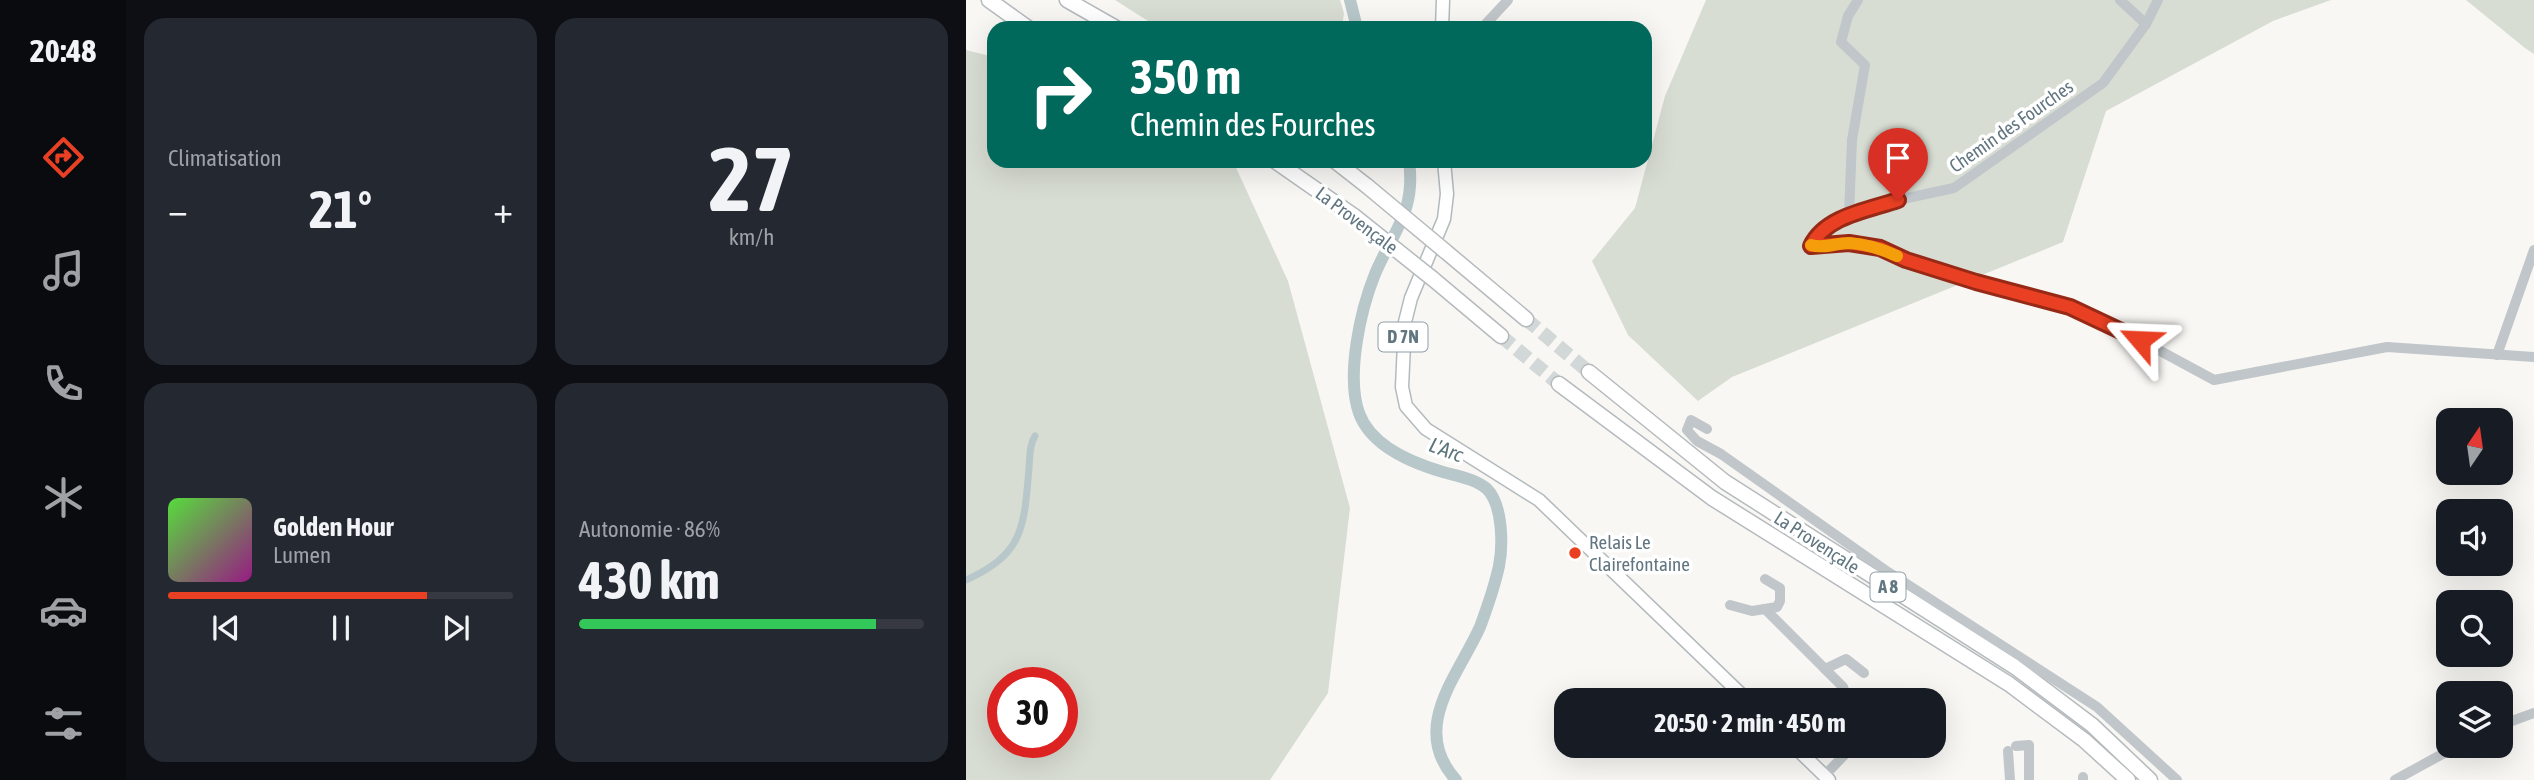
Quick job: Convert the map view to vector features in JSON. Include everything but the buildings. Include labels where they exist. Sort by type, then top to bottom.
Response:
[{"type":"highway","points":[[989,0],[1017,21]]},
{"type":"highway","points":[[1067,0],[1104,21]]},
{"type":"highway","name":"La Provençale","points":[[1285,168],[1354,216],[1501,336]]},
{"type":"highway","name":"La Provençale","points":[[1344,168],[1526,318]]},
{"type":"highway","name":"La Provençale","points":[[1589,372],[1725,482],[2015,667],[2092,725],[2150,780]]},
{"type":"highway","name":"La Provençale","points":[[1559,384],[1712,498],[2009,684],[2084,740],[2128,780]]},
{"type":"main road","points":[[1442,21],[1443,0]]},
{"type":"main road","name":"D 7N","points":[[1445,168],[1447,194],[1444,219],[1411,298],[1405,322],[1401,370],[1406,406],[1426,429],[1539,500],[1735,688]]},
{"type":"main road","points":[[1806,758],[1827,778]]},
{"type":"street","points":[[1487,21],[1508,0]]},
{"type":"street","points":[[1849,215],[1852,140],[1865,65],[1841,42],[1848,16],[1858,0]]},
{"type":"street","points":[[2120,0],[2146,24]]},
{"type":"street","name":"Chemin des Fourches","points":[[2158,0],[2146,24],[2103,83],[1954,188],[1849,215],[1815,236],[1811,246],[1849,243],[1880,248],[1906,260],[1976,282],[2070,307],[2140,340],[2200,375],[2214,380],[2227,380],[2387,347],[2497,355]]},
{"type":"street","points":[[2534,250],[2497,355],[2534,357]]},
{"type":"street","points":[[1707,429],[1691,420],[1687,430],[1697,441],[1732,462],[1888,572],[2097,707],[2177,780]]},
{"type":"street","points":[[1730,605],[1752,611],[1777,607],[1781,592],[1765,579]]},
{"type":"street","points":[[1765,609],[1843,688]]},
{"type":"street","points":[[1825,669],[1846,659],[1864,673]]},
{"type":"street","points":[[2513,721],[2534,713]]},
{"type":"street","points":[[2010,780],[2012,748],[2029,745],[2029,780]]},
{"type":"street","points":[[1827,778],[1843,758]]},
{"type":"street","points":[[2395,780],[2436,758]]},
{"type":"shaded area","points":[[1115,0],[1340,0],[1344,13],[1343,21],[1148,21]]},
{"type":"shaded area","points":[[1706,0],[2331,0],[2273,21],[2106,111],[2063,242],[1732,377],[1698,401],[1628,335],[1592,261],[1635,208],[1646,168],[1652,168],[1652,145],[1665,96]]},
{"type":"shaded area","points":[[2466,0],[2534,0],[2534,54],[2525,48]]},
{"type":"shaded area","points":[[966,50],[987,55],[987,168],[1236,168],[1288,281],[1350,508],[1328,693],[1270,780],[966,780]]},
{"type":"waterway","name":"L'Arc","points":[[1350,0],[1355,21]]},
{"type":"waterway","name":"L'Arc","points":[[1409,168],[1406,208],[1369,289],[1360,324],[1354,363],[1355,398],[1365,425],[1383,444],[1406,458],[1483,486],[1492,496],[1499,515],[1500,558],[1493,589],[1480,627],[1450,683],[1437,722],[1437,741],[1443,761],[1456,780]]},
{"type":"waterway","points":[[966,580],[1000,560],[1017,536],[1025,507],[1030,452],[1035,436]]},
{"type":"tunnel","points":[[1526,319],[1589,372]]},
{"type":"tunnel","points":[[1501,336],[1559,384]]},
{"type":"slow traffic","points":[[1811,245],[1820,247],[1849,243],[1880,248],[1897,256]]},
{"type":"place","name":"Relais Le Clairefontaine","points":[[1575,553]]},
{"type":"route","points":[[1898,200],[1849,215],[1831,224],[1815,236],[1811,246],[1849,243],[1880,248],[1906,260],[1976,282],[2070,307],[2140,340]]}]
